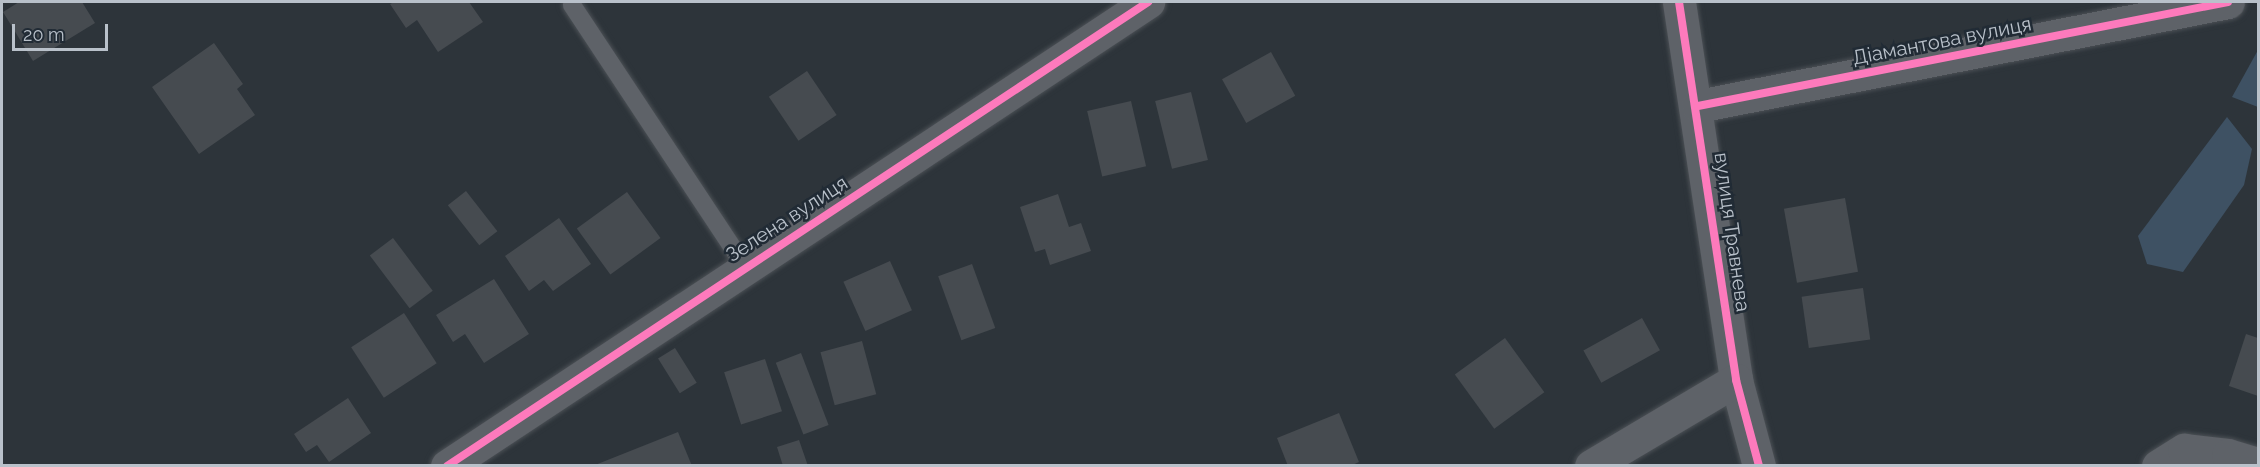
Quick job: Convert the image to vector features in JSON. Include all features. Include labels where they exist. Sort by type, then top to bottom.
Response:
[{"type":"street","name":"Зелена вулиця","points":[[447,465],[745,266],[1148,2]]},
{"type":"street","name":"вулиця Травнева","points":[[1679,2],[1698,106],[1736,380],[1758,465]]},
{"type":"street","name":"Діамантова вулиця","points":[[1698,106],[2228,2]]},
{"type":"street","points":[[1591,465],[1736,380]]},
{"type":"street","points":[[2158,465],[2184,450],[2228,455],[2259,464]]},
{"type":"lane","points":[[572,5],[745,266]]},
{"type":"water","points":[[2258,50],[2258,107],[2232,97]]},
{"type":"water","points":[[2227,117],[2252,149],[2244,185],[2183,272],[2147,264],[2138,236]]},
{"type":"building","points":[[19,2],[82,2],[95,23],[33,61],[3,12]]},
{"type":"building","points":[[394,2],[469,2],[483,22],[438,52],[417,20],[406,28],[390,4]]},
{"type":"building","points":[[214,43],[243,84],[237,89],[255,115],[199,154],[152,87]]},
{"type":"building","points":[[1271,52],[1295,96],[1246,123],[1222,79]]},
{"type":"building","points":[[807,71],[837,115],[799,141],[769,97]]},
{"type":"building","points":[[1191,92],[1208,160],[1172,169],[1155,101]]},
{"type":"building","points":[[1131,101],[1146,166],[1102,176],[1087,111]]},
{"type":"building","points":[[466,191],[497,231],[479,245],[448,205]]},
{"type":"building","points":[[627,192],[661,238],[610,275],[577,228]]},
{"type":"building","points":[[1058,194],[1069,227],[1081,223],[1091,251],[1050,265],[1045,249],[1035,252],[1020,207]]},
{"type":"building","points":[[1845,198],[1858,272],[1797,283],[1784,209]]},
{"type":"building","points":[[559,218],[591,264],[553,291],[544,280],[529,291],[505,256]]},
{"type":"building","points":[[393,238],[433,291],[410,308],[370,255]]},
{"type":"building","points":[[890,261],[912,310],[865,331],[843,282]]},
{"type":"building","points":[[972,264],[995,328],[961,340],[938,276]]},
{"type":"building","points":[[494,279],[529,334],[484,363],[465,334],[453,342],[436,315]]},
{"type":"building","points":[[1863,288],[1870,339],[1809,348],[1802,297]]},
{"type":"building","points":[[404,313],[437,363],[384,398],[351,347]]},
{"type":"building","points":[[1642,318],[1660,350],[1601,383],[1583,350]]},
{"type":"building","points":[[2246,334],[2258,338],[2258,396],[2229,386]]},
{"type":"building","points":[[1505,338],[1544,392],[1494,429],[1455,374]]},
{"type":"building","points":[[862,341],[876,394],[835,405],[820,352]]},
{"type":"building","points":[[675,348],[697,383],[680,393],[658,359]]},
{"type":"building","points":[[801,353],[829,425],[803,435],[776,363]]},
{"type":"building","points":[[765,359],[782,411],[741,425],[724,372]]},
{"type":"building","points":[[348,398],[371,433],[329,462],[317,445],[306,452],[294,434]]},
{"type":"building","points":[[1339,413],[1359,462],[1350,466],[1288,466],[1277,438]]},
{"type":"building","points":[[678,432],[692,466],[595,466],[595,465]]},
{"type":"building","points":[[799,440],[808,466],[783,466],[777,447]]},
{"type":"cycle path","points":[[447,466],[1148,2]]},
{"type":"cycle path","points":[[1679,2],[1736,380],[1759,466]]},
{"type":"cycle path","points":[[1698,106],[2228,2]]}]
